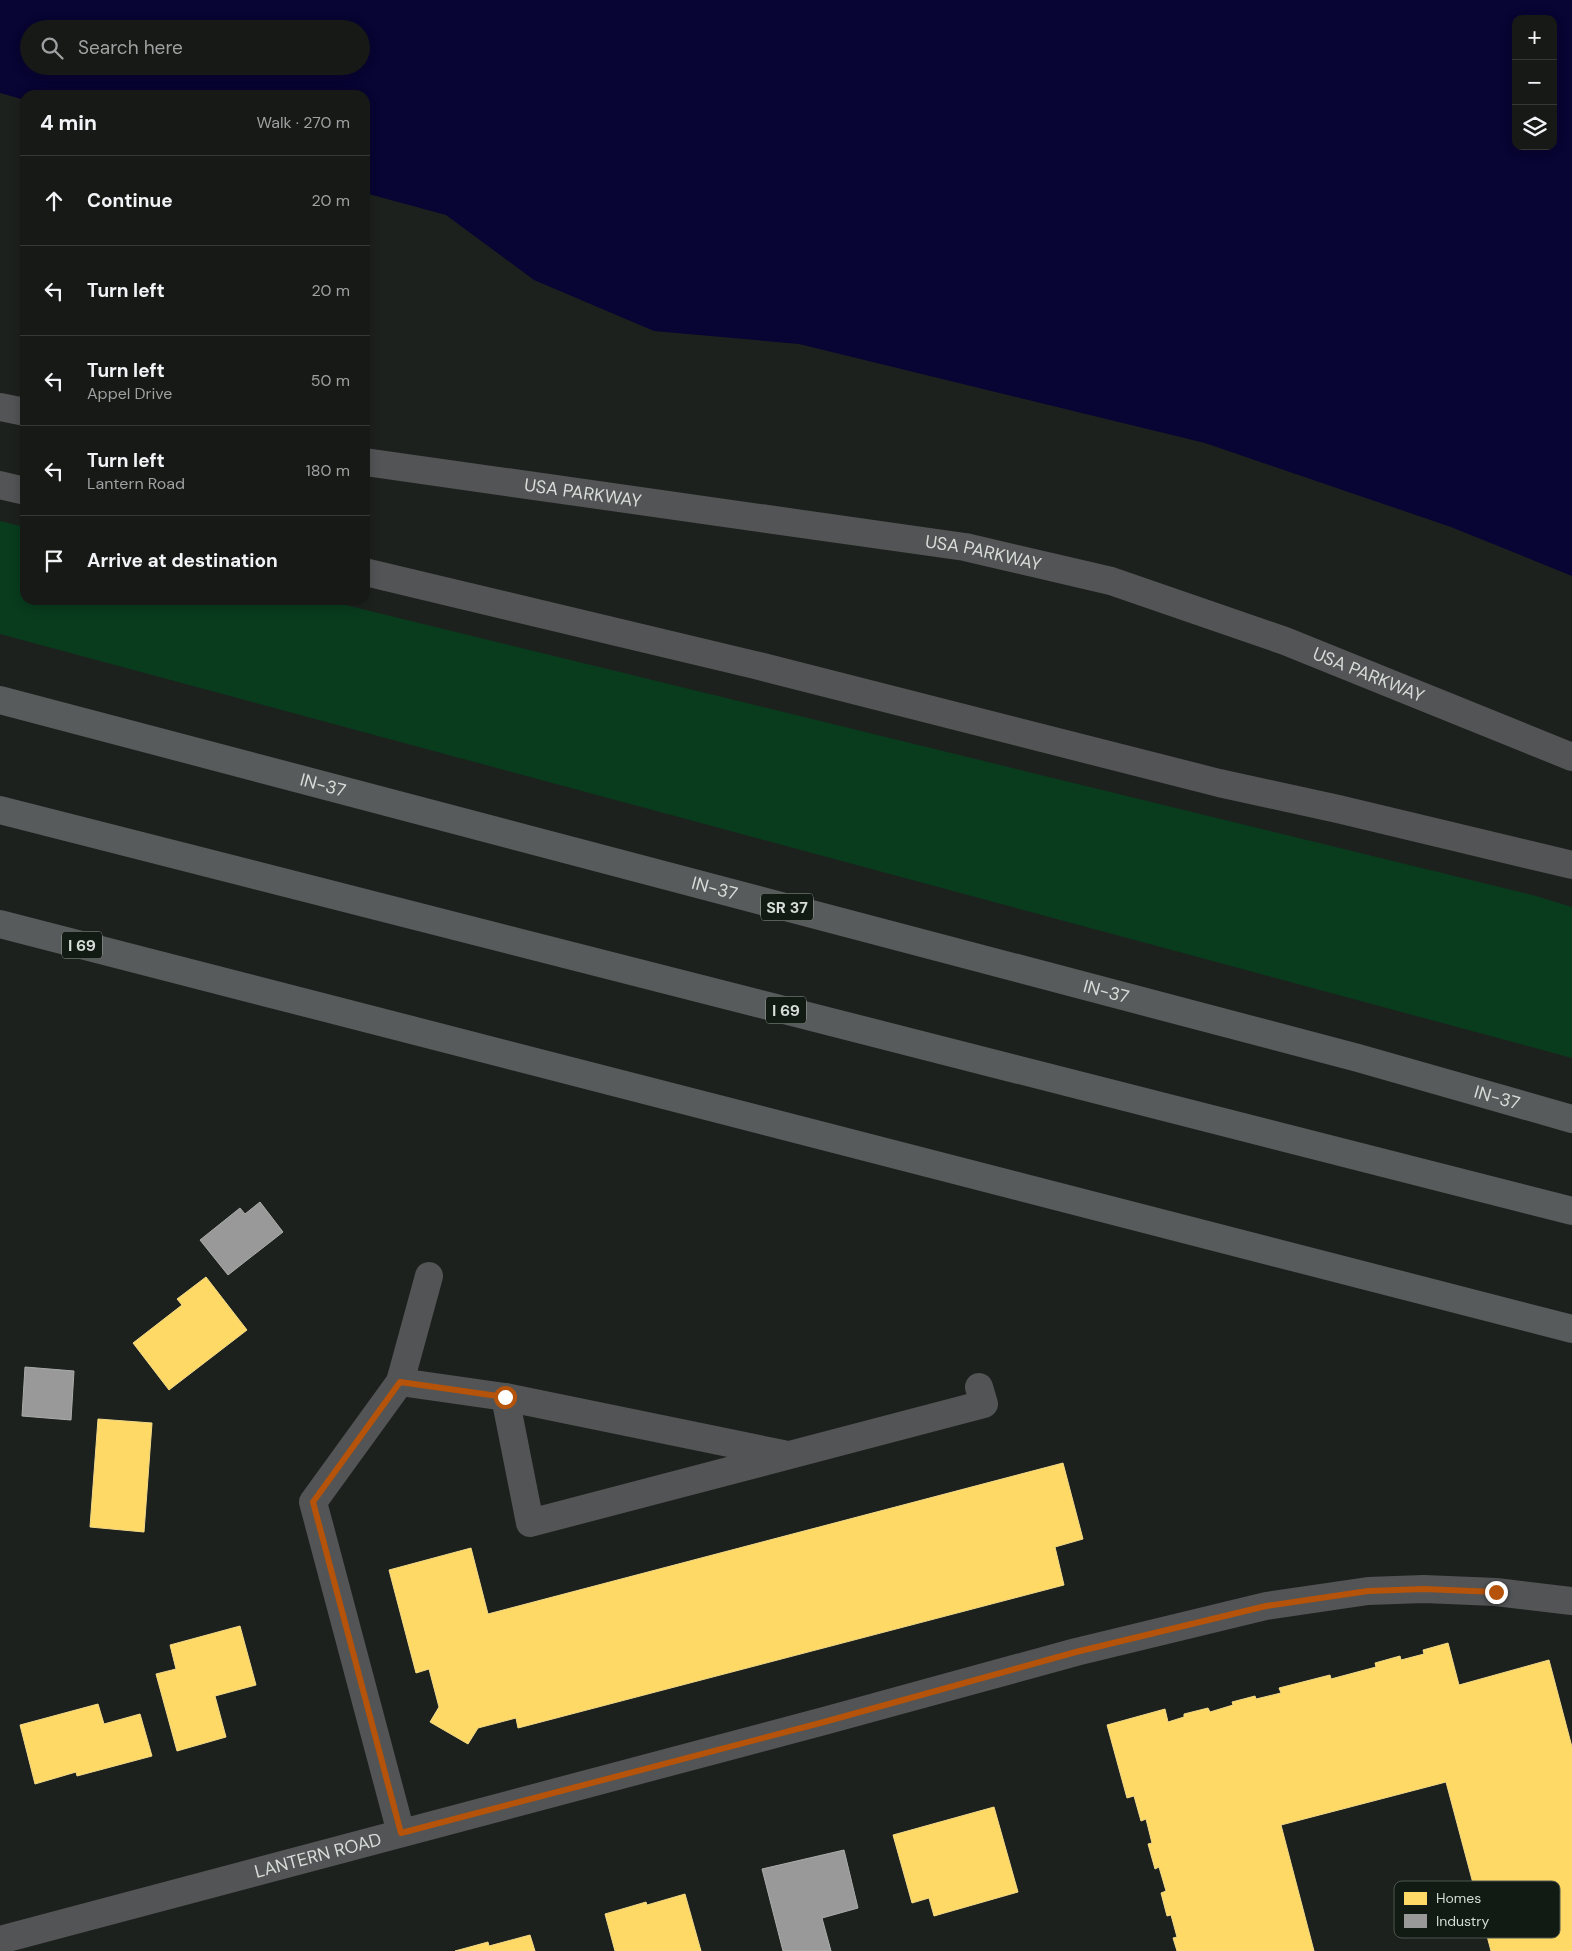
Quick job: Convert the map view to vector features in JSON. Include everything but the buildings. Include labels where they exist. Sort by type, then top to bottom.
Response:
[{"type":"highway","name":"IN-37","points":[[0,700],[1358,1058],[1572,1119]]},
{"type":"highway","name":"I 69","points":[[0,810],[1572,1211]]},
{"type":"highway","name":"I 69","points":[[0,924],[1572,1329]]},
{"type":"highway","points":[[0,934],[164,967]]},
{"type":"street","points":[[0,407],[20,411]]},
{"type":"street","name":"USA PARKWAY","points":[[370,463],[965,547],[1111,581],[1285,641],[1572,757]]},
{"type":"street","points":[[0,485],[20,490]]},
{"type":"street","points":[[370,573],[755,665],[1218,782],[1572,865]]},
{"type":"street","points":[[401,1833],[313,1502],[400,1382],[429,1276]]},
{"type":"street","points":[[400,1382],[505,1397],[789,1455]]},
{"type":"street","points":[[505,1397],[530,1523],[984,1404],[979,1387]]},
{"type":"street","name":"LANTERN ROAD","points":[[3,1943],[401,1833],[824,1722],[1076,1652],[1266,1606],[1368,1591],[1424,1589],[1496,1592],[1572,1601]]},
{"type":"green space","points":[[0,521],[20,526],[20,605],[345,605],[1536,896],[1572,907],[1572,1058],[0,634]]},
{"type":"shaded area","points":[[0,0],[1572,0],[1572,576],[1451,527],[1205,443],[799,344],[654,331],[534,280],[446,215],[370,194],[370,90],[20,90],[20,99],[0,93]]},
{"type":"route","points":[[505,1397],[400,1382],[313,1502],[401,1833],[824,1722],[1076,1652],[1266,1606],[1314,1597],[1368,1591],[1424,1589],[1496,1592]]}]
